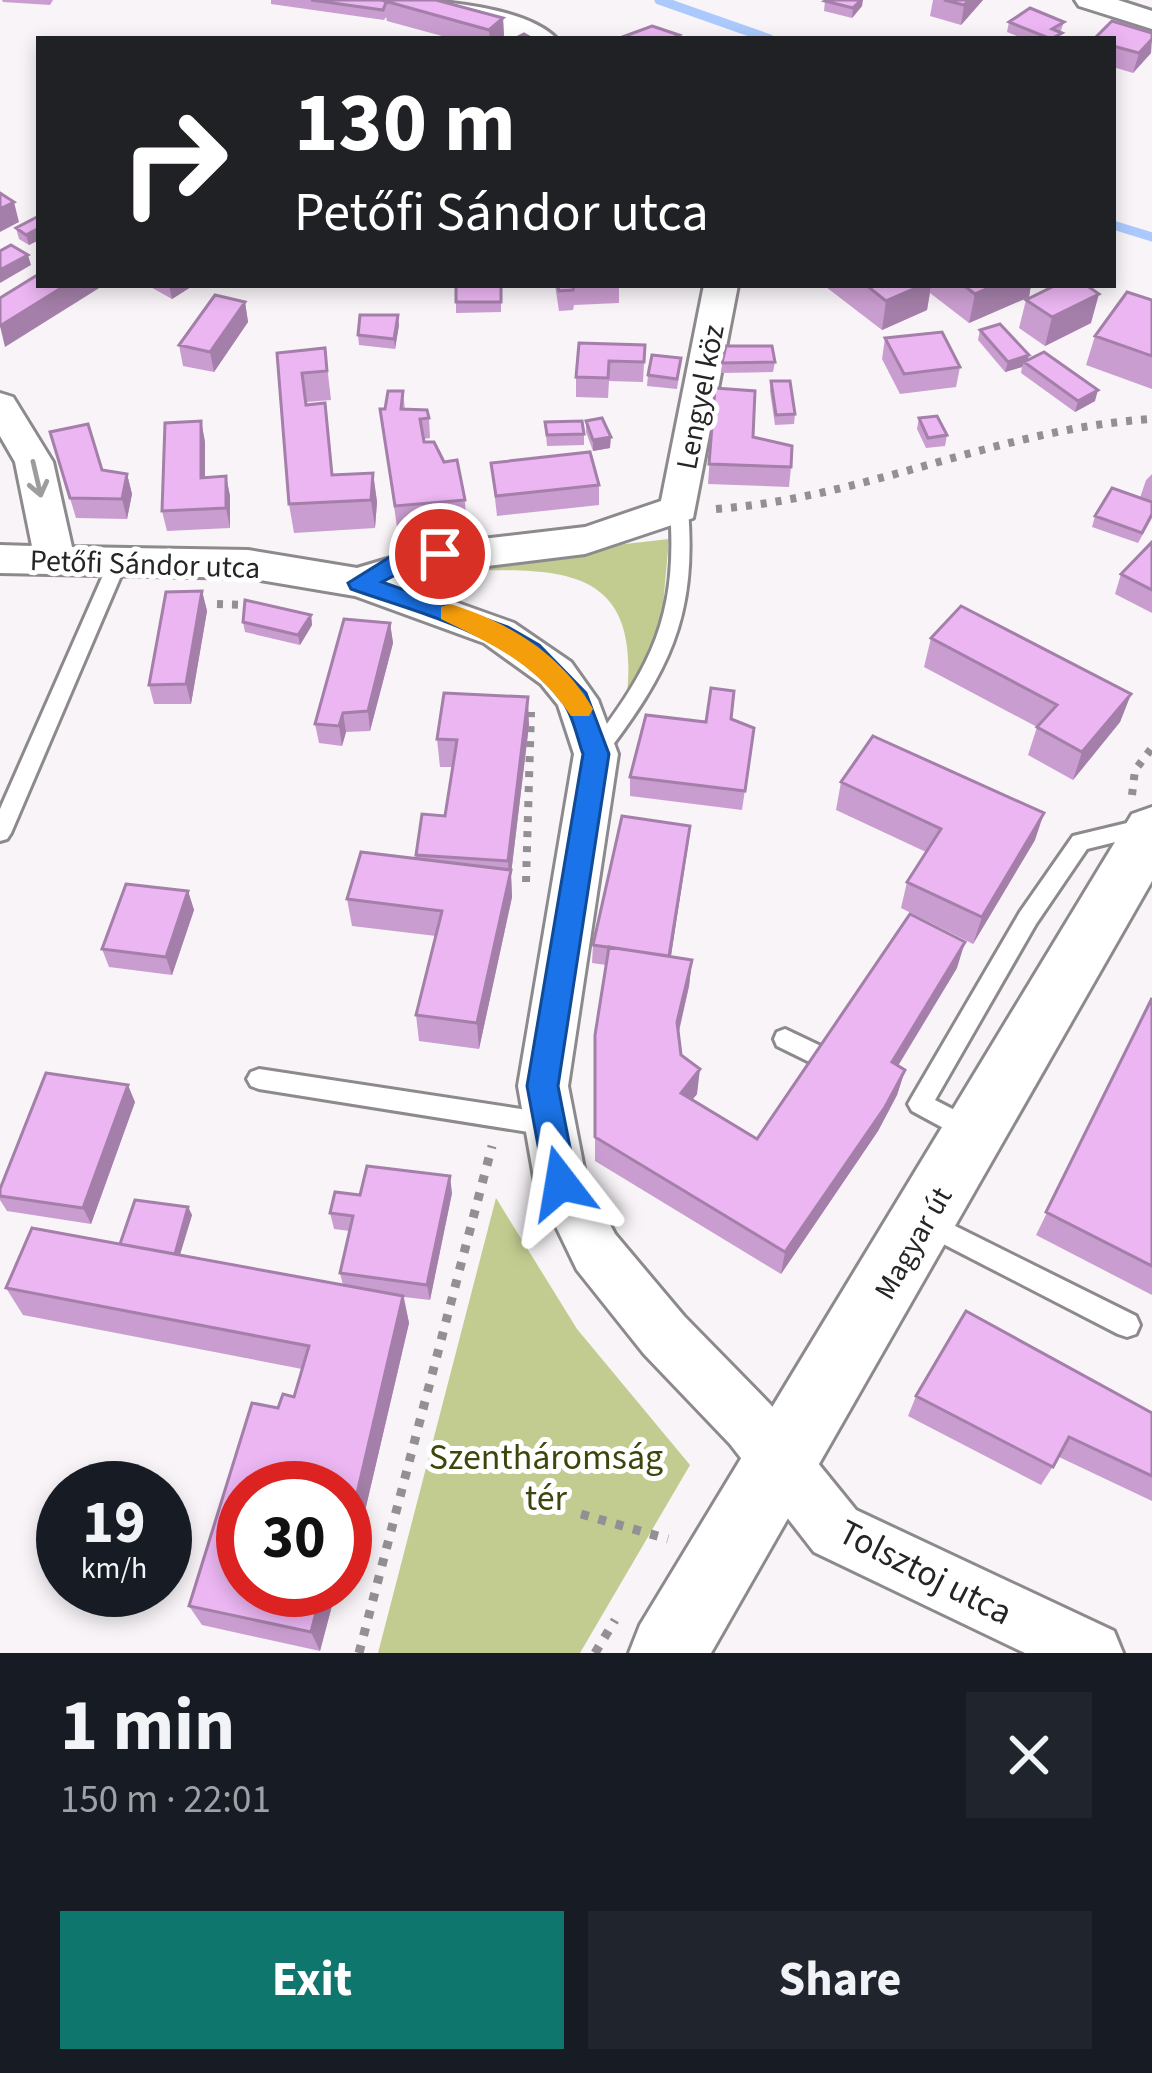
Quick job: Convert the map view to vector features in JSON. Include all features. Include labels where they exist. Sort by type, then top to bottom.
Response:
[{"type":"street","points":[[411,0],[534,36]]},
{"type":"street","points":[[1089,0],[1152,20]]},
{"type":"street","name":"Lengyel köz","points":[[679,509],[720,288]]},
{"type":"street","points":[[0,405],[34,462],[55,561]]},
{"type":"street","points":[[360,583],[398,563],[568,544],[622,532],[679,509]]},
{"type":"street","name":"Petőfi Sándor utca","points":[[0,559],[248,564],[360,583],[500,633],[530,652],[577,700],[596,754]]},
{"type":"street","points":[[596,754],[542,1086],[561,1183],[596,1252],[781,1462]]},
{"type":"street","name":"Magyar út","points":[[668,1653],[926,1223],[932,1110],[1152,827]]},
{"type":"street","name":"Tolsztoj utca","points":[[781,1462],[835,1531],[1092,1653]]},
{"type":"lane","points":[[596,754],[647,688],[676,615],[683,542],[679,509]]},
{"type":"lane","points":[[0,833],[116,564]]},
{"type":"lane","points":[[784,1039],[862,1076]]},
{"type":"lane","points":[[259,1079],[547,1124]]},
{"type":"lane","points":[[926,1223],[1127,1325]]},
{"type":"path","points":[[679,509],[761,509],[838,495],[994,440],[1072,424],[1152,419]]},
{"type":"path","points":[[213,604],[257,606]]},
{"type":"path","points":[[522,694],[535,720],[525,898]]},
{"type":"path","points":[[359,1653],[492,1162],[492,1115]]},
{"type":"path","points":[[581,1514],[669,1539]]},
{"type":"green space","points":[[669,539],[662,617],[626,703],[628,655],[620,620],[605,596],[582,581],[552,573],[441,571],[441,565]]},
{"type":"green space","name":"Szentháromság tér","points":[[496,1198],[577,1329],[690,1465],[580,1653],[378,1653]]},
{"type":"building","points":[[311,0],[387,0],[383,10]]},
{"type":"building","points":[[387,0],[436,0],[503,18],[489,30]]},
{"type":"building","points":[[827,0],[861,0],[853,8]]},
{"type":"building","points":[[1030,8],[1064,22],[1052,29],[1062,33],[1044,36],[1009,22]]},
{"type":"building","points":[[1112,21],[1152,33],[1152,39],[1139,53],[1116,47],[1116,36],[1097,36]]},
{"type":"building","points":[[652,26],[679,35],[677,36],[625,36]]},
{"type":"building","points":[[0,193],[14,202],[0,209]]},
{"type":"building","points":[[36,218],[36,230],[26,235],[16,228]]},
{"type":"building","points":[[11,245],[28,255],[0,270],[0,251]]},
{"type":"building","points":[[36,276],[36,288],[61,288],[0,326],[0,298]]},
{"type":"building","points":[[456,288],[501,288],[501,302],[456,302]]},
{"type":"building","points":[[870,288],[916,288],[886,301]]},
{"type":"building","points":[[1050,288],[1090,288],[1099,294],[1052,317],[1026,300]]},
{"type":"building","points":[[1127,292],[1152,300],[1152,356],[1095,336]]},
{"type":"building","points":[[215,295],[245,302],[210,352],[179,345]]},
{"type":"building","points":[[360,315],[398,315],[394,339],[358,335]]},
{"type":"building","points":[[1000,324],[1029,355],[1008,362],[980,330]]},
{"type":"building","points":[[942,332],[960,367],[904,374],[885,338]]},
{"type":"building","points":[[579,343],[645,345],[644,362],[609,361],[608,378],[576,377]]},
{"type":"building","points":[[726,346],[772,346],[775,362],[722,363]]},
{"type":"building","points":[[325,348],[327,371],[302,373],[306,405],[325,403],[332,475],[373,473],[371,500],[289,504],[277,353]]},
{"type":"building","points":[[1044,352],[1098,390],[1078,401],[1024,362]]},
{"type":"building","points":[[652,355],[681,358],[677,379],[648,375]]},
{"type":"building","points":[[771,381],[790,381],[795,414],[776,415]]},
{"type":"building","points":[[715,388],[755,391],[753,437],[792,446],[791,467],[709,464]]},
{"type":"building","points":[[388,391],[403,391],[401,409],[427,410],[429,418],[420,419],[424,442],[434,442],[444,462],[457,460],[465,500],[395,506],[380,409],[385,409]]},
{"type":"building","points":[[937,416],[947,435],[928,438],[919,418]]},
{"type":"building","points":[[602,418],[611,437],[593,440],[586,421]]},
{"type":"building","points":[[201,421],[201,478],[226,476],[226,508],[162,511],[165,423]]},
{"type":"building","points":[[582,421],[584,434],[547,435],[545,422]]},
{"type":"building","points":[[88,424],[102,470],[127,474],[122,499],[70,498],[50,432]]},
{"type":"building","points":[[590,452],[599,485],[496,496],[491,463]]},
{"type":"building","points":[[1112,488],[1152,502],[1152,514],[1142,533],[1095,516]]},
{"type":"building","points":[[1152,542],[1152,590],[1121,574]]},
{"type":"building","points":[[202,591],[186,684],[149,685],[166,592]]},
{"type":"building","points":[[245,600],[311,615],[298,635],[243,622]]},
{"type":"building","points":[[961,606],[1131,694],[1082,752],[1037,727],[1057,705],[931,638]]},
{"type":"building","points":[[344,619],[390,623],[368,711],[343,713],[339,726],[315,724]]},
{"type":"building","points":[[711,688],[734,691],[731,719],[754,728],[745,791],[630,777],[646,715],[706,722]]},
{"type":"building","points":[[444,693],[528,697],[508,861],[416,855],[422,814],[445,816],[457,740],[437,739]]},
{"type":"building","points":[[873,736],[1044,813],[982,917],[907,882],[941,829],[841,782]]},
{"type":"building","points":[[622,816],[690,826],[669,956],[593,945]]},
{"type":"building","points":[[361,852],[511,870],[477,1023],[416,1015],[442,911],[347,899]]},
{"type":"building","points":[[126,884],[188,891],[166,957],[102,949]]},
{"type":"building","points":[[910,914],[965,942],[892,1062],[905,1070],[885,1107],[785,1252],[595,1137],[595,1035],[609,947],[692,960],[677,1022],[681,1055],[700,1069],[681,1093],[757,1139]]},
{"type":"building","points":[[1152,998],[1152,1266],[1046,1212]]},
{"type":"building","points":[[46,1073],[128,1085],[83,1208],[0,1196]]},
{"type":"building","points":[[367,1166],[450,1176],[427,1285],[340,1273],[353,1216],[330,1213],[335,1192],[360,1195]]},
{"type":"building","points":[[135,1200],[188,1207],[175,1254],[120,1244]]},
{"type":"building","points":[[32,1228],[403,1296],[364,1461],[234,1461],[252,1403],[278,1408],[283,1394],[294,1397],[309,1346],[6,1288]]},
{"type":"building","points":[[966,1311],[1152,1413],[1152,1476],[1069,1437],[1053,1467],[916,1396]]},
{"type":"building","points":[[216,1519],[216,1612],[192,1607]]},
{"type":"building","points":[[241,1617],[315,1617],[311,1632]]},
{"type":"waterway","points":[[659,0],[761,36]]},
{"type":"waterway","points":[[1116,226],[1152,237]]},
{"type":"slow traffic","points":[[450,613],[500,633],[530,652],[556,674],[580,709]]},
{"type":"route","points":[[440,554],[398,563],[360,583],[500,633],[530,652],[577,700],[596,754],[542,1086],[561,1183]]}]
